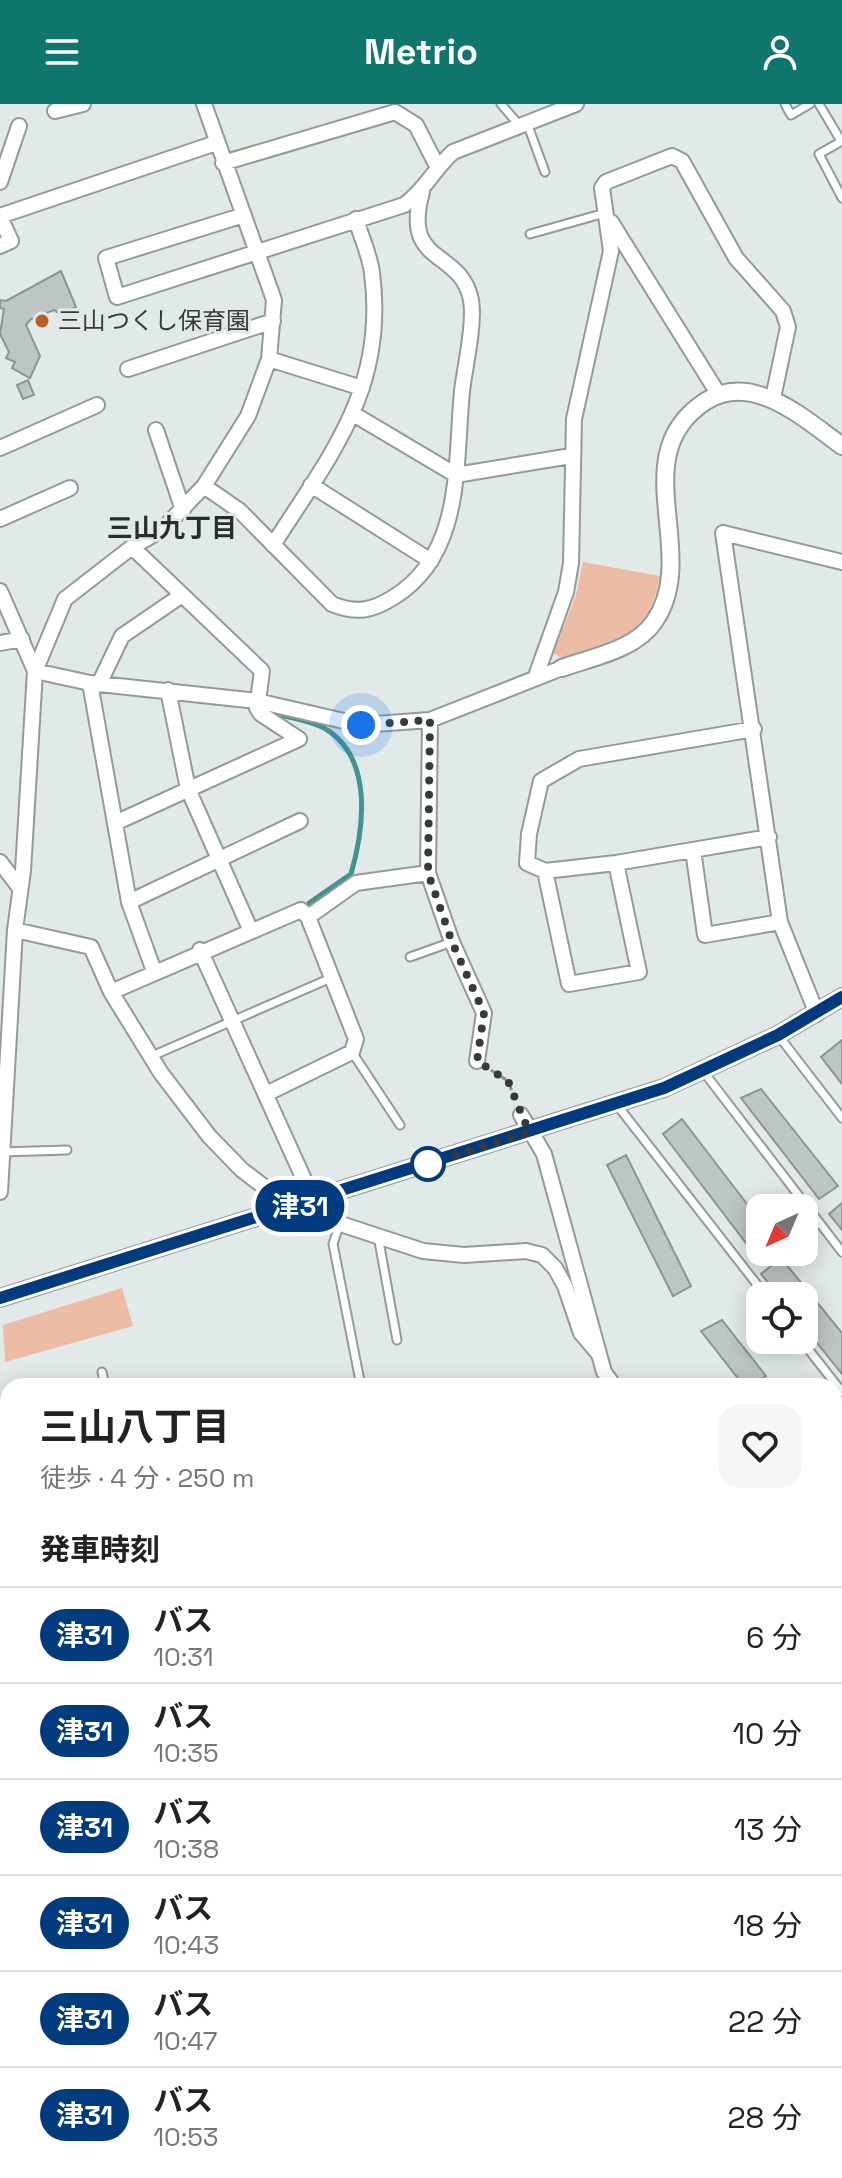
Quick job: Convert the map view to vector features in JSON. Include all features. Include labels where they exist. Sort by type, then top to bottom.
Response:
[{"type":"street","points":[[55,111],[83,104]]},
{"type":"street","points":[[0,1192],[8,1026],[19,887],[23,871],[35,671],[65,599],[132,547],[162,530],[204,486],[248,416],[269,359],[274,300],[260,252],[223,163],[204,104]]},
{"type":"street","points":[[204,486],[240,511],[332,604],[349,611],[382,605],[408,589],[431,561],[447,530],[456,475],[471,301],[453,269],[424,246],[416,216],[422,192],[437,166],[453,152],[576,104]]},
{"type":"street","points":[[223,163],[373,110],[408,117],[416,125],[437,166]]},
{"type":"street","points":[[0,182],[19,126]]},
{"type":"street","points":[[0,246],[11,241],[0,217],[216,143]]},
{"type":"street","points":[[536,676],[566,592],[571,563],[571,456],[578,390],[611,251],[602,188],[606,182],[672,156],[682,161],[736,258],[783,311],[788,327],[773,398]]},
{"type":"street","points":[[244,215],[106,258],[117,297],[404,205],[422,192]]},
{"type":"street","points":[[608,216],[719,395]]},
{"type":"street","points":[[273,545],[355,415],[374,344],[372,271],[356,219]]},
{"type":"street","points":[[128,369],[273,321]]},
{"type":"street","points":[[269,359],[362,388]]},
{"type":"street","points":[[35,671],[95,682],[257,701],[361,725],[430,720],[536,676],[632,643],[654,623],[665,599],[670,573],[665,469],[672,436],[689,414],[719,395],[773,398],[842,446]]},
{"type":"street","points":[[0,448],[97,405]]},
{"type":"street","points":[[355,415],[456,475],[571,456]]},
{"type":"street","points":[[156,430],[183,510]]},
{"type":"street","points":[[311,485],[431,561]]},
{"type":"street","points":[[0,519],[70,488]]},
{"type":"street","points":[[817,1014],[780,922],[723,533],[842,562]]},
{"type":"street","points":[[115,823],[299,739],[261,714],[257,701],[262,671],[132,547]]},
{"type":"street","points":[[0,591],[35,671]]},
{"type":"street","points":[[154,971],[129,902],[95,682],[122,636],[182,595]]},
{"type":"street","points":[[0,643],[22,639]]},
{"type":"street","points":[[168,690],[188,789],[250,929]]},
{"type":"street","points":[[430,720],[428,873],[452,942],[484,1013],[477,1061]]},
{"type":"street","points":[[754,729],[579,759],[541,781],[529,834],[527,863],[545,871],[616,863],[769,837]]},
{"type":"street","points":[[129,902],[300,821]]},
{"type":"street","points":[[693,850],[705,935],[780,922]]},
{"type":"street","points":[[0,862],[19,887]]},
{"type":"street","points":[[545,871],[569,984],[639,972],[616,863]]},
{"type":"street","points":[[308,917],[356,883],[428,873]]},
{"type":"street","points":[[111,992],[200,950],[301,910],[308,917],[356,1039],[352,1052],[266,1094]]},
{"type":"street","points":[[15,930],[91,947],[111,992],[209,1136],[242,1170],[292,1208],[423,1251],[464,1255],[526,1251],[542,1255],[555,1268],[581,1333],[598,1353]]},
{"type":"street","points":[[200,950],[307,1186]]},
{"type":"street","points":[[0,1298],[617,1105],[703,1071],[778,1035],[842,997]]},
{"type":"street","points":[[0,1009],[8,1026]]},
{"type":"street","points":[[521,1115],[544,1154],[598,1353],[608,1378]]},
{"type":"lane","points":[[501,104],[524,124],[545,172]]},
{"type":"lane","points":[[785,104],[791,115],[810,104]]},
{"type":"lane","points":[[819,104],[841,141],[819,154],[842,198]]},
{"type":"lane","points":[[530,234],[608,216]]},
{"type":"lane","points":[[410,957],[452,942]]},
{"type":"lane","points":[[152,1056],[331,978]]},
{"type":"lane","points":[[778,1035],[842,1118]]},
{"type":"lane","points":[[352,1052],[400,1125]]},
{"type":"lane","points":[[703,1071],[842,1252]]},
{"type":"lane","points":[[617,1105],[755,1282]]},
{"type":"lane","points":[[1,1159],[67,1150]]},
{"type":"lane","points":[[340,1223],[333,1244],[359,1378]]},
{"type":"lane","points":[[378,1236],[397,1340]]},
{"type":"lane","points":[[811,1354],[829,1378]]},
{"type":"lane","points":[[102,1372],[103,1378]]},
{"type":"path","points":[[477,1061],[508,1081],[521,1115]]},
{"type":"shaded area","points":[[583,562],[660,576],[648,613],[629,634],[565,660],[553,653],[576,595]]},
{"type":"shaded area","points":[[122,1288],[133,1326],[5,1362],[3,1325]]},
{"type":"building","points":[[61,271],[76,307],[60,314],[54,310],[31,319],[26,325],[40,356],[30,378],[12,368],[15,362],[6,358],[9,352],[0,334],[4,309],[0,308],[0,300],[6,301]]},
{"type":"building","points":[[28,380],[34,395],[23,399],[17,385]]},
{"type":"building","points":[[842,1040],[842,1084],[821,1057]]},
{"type":"building","points":[[761,1089],[838,1186],[819,1199],[741,1098]]},
{"type":"building","points":[[682,1119],[746,1203],[746,1243],[663,1134]]},
{"type":"building","points":[[626,1155],[691,1286],[673,1296],[607,1165]]},
{"type":"building","points":[[842,1203],[842,1230],[829,1214]]},
{"type":"building","points":[[771,1266],[788,1266],[801,1282],[768,1282],[761,1274]]},
{"type":"building","points":[[818,1303],[842,1333],[842,1374],[818,1344]]},
{"type":"building","points":[[722,1320],[766,1376],[738,1378],[701,1331]]},
{"type":"waterway","points":[[270,713],[324,728],[340,741],[358,775],[361,816],[351,874],[309,903]]},
{"type":"bus line","name":"津31","points":[[0,1298],[617,1105],[664,1088],[778,1035],[842,997]]},
{"type":"place","name":"三山つくし保育園","points":[[42,321]]},
{"type":"district","name":"三山九丁目","points":[[172,528]]},
{"type":"route","points":[[361,725],[430,720],[428,873],[452,942],[484,1013],[477,1061],[508,1081],[529,1132],[416,1168],[428,1164]]}]
